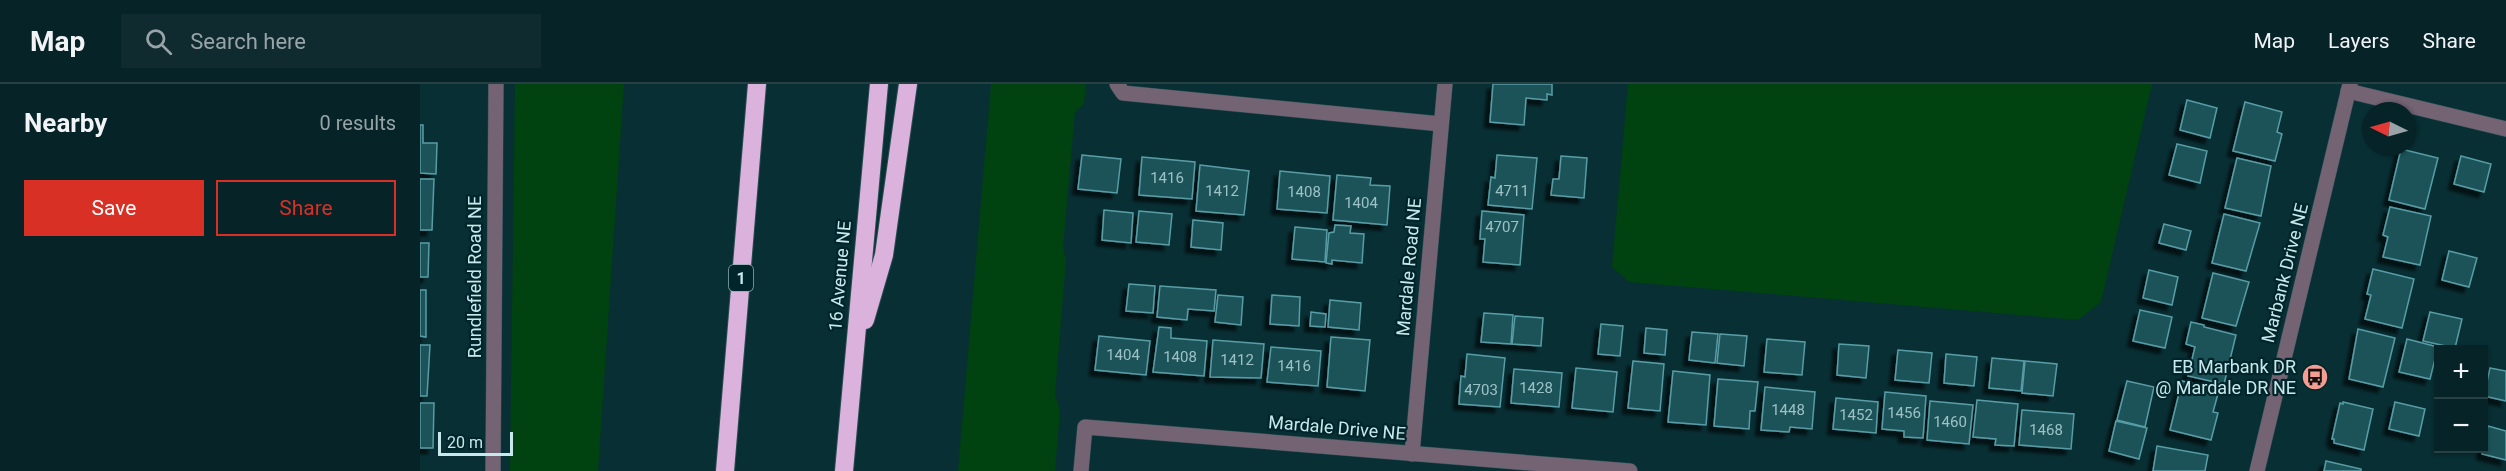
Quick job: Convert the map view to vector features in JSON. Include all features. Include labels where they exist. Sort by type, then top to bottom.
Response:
[{"type":"highway","name":"1","points":[[725,471],[757,84]]},
{"type":"highway","name":"16 Avenue NE","points":[[844,471],[879,84]]},
{"type":"highway","points":[[854,359],[884,255],[908,84]]},
{"type":"street","name":"Rundlefield Road NE","points":[[493,471],[496,84]]},
{"type":"street","points":[[1117,84],[1124,93],[1441,124]]},
{"type":"street","name":"Mardale Road NE","points":[[1412,454],[1445,84]]},
{"type":"street","points":[[2349,88],[2506,129]]},
{"type":"street","name":"Marbank Drive NE","points":[[2257,471],[2349,88]]},
{"type":"street","name":"Mardale Drive NE","points":[[1081,471],[1085,427],[1630,471]]},
{"type":"green space","points":[[515,84],[624,84],[598,471],[510,471]]},
{"type":"green space","points":[[991,84],[1086,84],[1084,104],[1075,112],[1063,247],[1066,260],[1055,394],[1060,411],[1055,471],[958,471]]},
{"type":"green space","points":[[1628,84],[2152,84],[2101,302],[2078,320],[1629,282],[1612,267]]},
{"type":"building","points":[[1493,84],[1552,84],[1552,95],[1547,94],[1547,100],[1526,98],[1524,125],[1490,122]]},
{"type":"building","points":[[2187,100],[2217,108],[2210,138],[2180,130]]},
{"type":"building","points":[[2245,102],[2282,112],[2277,132],[2282,134],[2275,161],[2233,151]]},
{"type":"building","points":[[420,125],[423,125],[423,143],[437,143],[436,174],[420,173]]},
{"type":"building","points":[[2177,144],[2207,151],[2200,183],[2169,175]]},
{"type":"building","points":[[2416,153],[2438,158],[2425,209],[2389,200],[2399,156],[2416,156]]},
{"type":"building","points":[[1082,155],[1121,159],[1117,193],[1078,189]]},
{"type":"building","points":[[1497,155],[1537,158],[1532,209],[1488,205],[1491,177],[1495,178]]},
{"type":"building","points":[[1561,156],[1587,158],[1584,198],[1551,195],[1553,179],[1559,179]]},
{"type":"building","points":[[2461,156],[2491,164],[2484,192],[2454,184]]},
{"type":"building","points":[[1142,157],[1195,162],[1192,199],[1139,195]]},
{"type":"building","points":[[2237,158],[2271,166],[2261,216],[2225,208]]},
{"type":"building","points":[[1200,165],[1249,171],[1244,215],[1196,211]]},
{"type":"building","points":[[1280,171],[1330,176],[1327,213],[1277,209]]},
{"type":"building","points":[[1337,175],[1371,178],[1370,185],[1390,186],[1387,225],[1333,220]]},
{"type":"building","points":[[420,179],[434,179],[432,230],[420,230]]},
{"type":"building","points":[[2390,207],[2431,216],[2420,265],[2383,257],[2388,237],[2383,235]]},
{"type":"building","points":[[1104,210],[1133,213],[1131,243],[1102,240]]},
{"type":"building","points":[[1139,211],[1172,214],[1169,245],[1136,242]]},
{"type":"building","points":[[1482,211],[1524,215],[1520,265],[1483,262],[1485,239],[1480,239]]},
{"type":"building","points":[[2224,214],[2260,223],[2246,271],[2212,263]]},
{"type":"building","points":[[1193,220],[1223,223],[1221,250],[1191,247]]},
{"type":"building","points":[[2164,224],[2191,231],[2186,250],[2159,243]]},
{"type":"building","points":[[1335,225],[1351,226],[1350,233],[1364,234],[1362,263],[1332,260],[1332,264],[1326,263],[1329,233],[1334,232]]},
{"type":"building","points":[[1295,227],[1327,230],[1325,262],[1292,259]]},
{"type":"building","points":[[420,243],[429,243],[428,277],[420,277]]},
{"type":"building","points":[[2449,251],[2477,258],[2469,287],[2442,280]]},
{"type":"building","points":[[2373,269],[2414,279],[2402,328],[2365,319],[2371,295],[2367,294]]},
{"type":"building","points":[[2149,270],[2178,277],[2172,305],[2143,298]]},
{"type":"building","points":[[2213,273],[2249,282],[2236,326],[2202,318]]},
{"type":"building","points":[[1129,284],[1155,286],[1153,313],[1126,311]]},
{"type":"building","points":[[1160,286],[1216,290],[1214,311],[1188,309],[1187,320],[1157,317]]},
{"type":"building","points":[[420,290],[426,290],[426,337],[420,336]]},
{"type":"building","points":[[1218,295],[1243,297],[1241,325],[1215,322]]},
{"type":"building","points":[[1272,295],[1300,297],[1299,326],[1270,324]]},
{"type":"building","points":[[1330,300],[1361,303],[1359,330],[1328,327]]},
{"type":"building","points":[[2140,310],[2172,317],[2165,348],[2133,341]]},
{"type":"building","points":[[1311,312],[1326,314],[1325,327],[1310,326]]},
{"type":"building","points":[[2430,312],[2462,319],[2456,345],[2423,341]]},
{"type":"building","points":[[1484,313],[1513,315],[1511,344],[1481,342]]},
{"type":"building","points":[[1515,316],[1543,318],[1541,346],[1512,344]]},
{"type":"building","points":[[2191,322],[2236,335],[2224,384],[2188,376],[2195,347],[2186,344]]},
{"type":"building","points":[[1601,324],[1623,326],[1620,356],[1598,354]]},
{"type":"building","points":[[1159,327],[1171,328],[1171,338],[1207,341],[1204,376],[1153,372]]},
{"type":"building","points":[[1646,328],[1667,330],[1665,355],[1644,353]]},
{"type":"building","points":[[2358,329],[2395,338],[2383,387],[2349,379]]},
{"type":"building","points":[[1692,332],[1718,334],[1715,363],[1689,360]]},
{"type":"building","points":[[1720,334],[1747,336],[1744,366],[1717,363]]},
{"type":"building","points":[[1099,336],[1150,341],[1146,375],[1095,370]]},
{"type":"building","points":[[1331,337],[1370,340],[1365,391],[1327,387]]},
{"type":"building","points":[[1767,339],[1805,342],[1802,375],[1764,372]]},
{"type":"building","points":[[2407,339],[2434,346],[2434,363],[2430,379],[2399,372]]},
{"type":"building","points":[[1213,340],[1264,344],[1261,378],[1210,377]]},
{"type":"building","points":[[1839,344],[1869,346],[1866,378],[1837,375]]},
{"type":"building","points":[[420,345],[430,345],[427,396],[420,396]]},
{"type":"building","points":[[1271,347],[1321,351],[1318,386],[1267,382]]},
{"type":"building","points":[[1898,350],[1932,353],[1929,383],[1895,380]]},
{"type":"building","points":[[1467,354],[1505,358],[1500,407],[1459,404],[1461,376],[1465,377]]},
{"type":"building","points":[[1946,354],[1977,357],[1974,386],[1944,383]]},
{"type":"building","points":[[1992,358],[2024,361],[2021,391],[1989,388]]},
{"type":"building","points":[[1633,361],[1664,364],[1660,411],[1628,408]]},
{"type":"building","points":[[2025,361],[2057,364],[2053,396],[2022,393]]},
{"type":"building","points":[[1576,368],[1617,372],[1613,412],[1572,408]]},
{"type":"building","points":[[2490,368],[2506,371],[2506,401],[2488,397]]},
{"type":"building","points":[[1514,369],[1562,373],[1559,407],[1511,403]]},
{"type":"building","points":[[1673,371],[1710,375],[1706,425],[1668,422]]},
{"type":"building","points":[[1718,379],[1758,382],[1755,411],[1750,411],[1749,429],[1714,426]]},
{"type":"building","points":[[2127,381],[2154,387],[2145,427],[2117,420]]},
{"type":"building","points":[[2182,381],[2219,390],[2213,412],[2218,413],[2211,440],[2170,430]]},
{"type":"building","points":[[1765,387],[1815,392],[1812,429],[1790,427],[1789,432],[1761,430]]},
{"type":"building","points":[[1885,392],[1926,396],[1923,438],[1904,437],[1904,431],[1882,429]]},
{"type":"building","points":[[1836,398],[1878,402],[1876,433],[1833,429]]},
{"type":"building","points":[[1977,400],[2018,404],[2014,446],[1995,445],[1996,439],[1973,437]]},
{"type":"building","points":[[1930,401],[1973,405],[1969,444],[1927,440]]},
{"type":"building","points":[[2343,402],[2373,409],[2364,450],[2334,443],[2332,439],[2340,403],[2343,404]]},
{"type":"building","points":[[2395,402],[2425,409],[2419,436],[2389,429]]},
{"type":"building","points":[[420,403],[434,403],[433,448],[420,448]]},
{"type":"building","points":[[2022,410],[2074,414],[2071,449],[2019,445]]},
{"type":"building","points":[[2116,421],[2147,428],[2139,459],[2109,451]]},
{"type":"building","points":[[2488,426],[2506,431],[2506,460],[2482,454],[2488,453]]},
{"type":"building","points":[[2157,446],[2208,455],[2205,471],[2153,471]]},
{"type":"building","points":[[2326,461],[2361,469],[2361,471],[2324,471]]},
{"type":"place","name":"EB Marbank DR @ Mardale DR NE","points":[[2315,377]]}]
